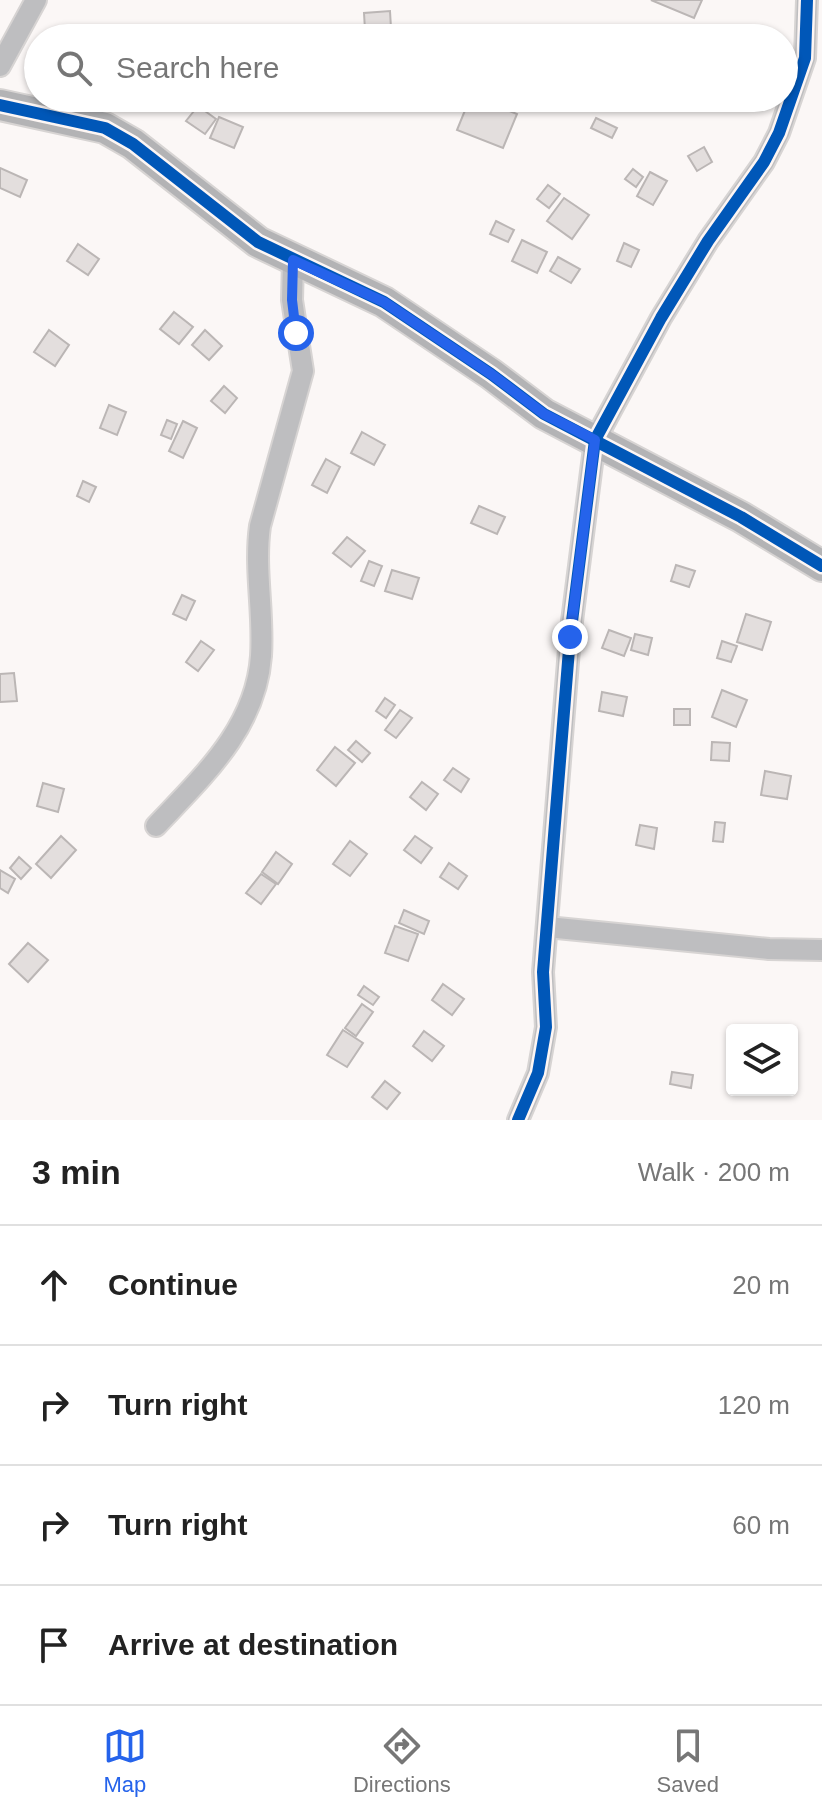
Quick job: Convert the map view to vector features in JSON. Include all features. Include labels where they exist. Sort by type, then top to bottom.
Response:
[{"type":"street","points":[[0,66],[36,0]]},
{"type":"street","points":[[798,93],[813,61],[807,0]]},
{"type":"street","points":[[0,105],[24,110]]},
{"type":"street","points":[[32,112],[105,128],[133,144],[258,242],[384,302],[544,414],[741,517],[822,566]]},
{"type":"street","points":[[518,1120],[538,1073],[546,1027],[543,972],[570,637],[595,440],[669,305],[708,241],[764,162],[789,112]]},
{"type":"street","points":[[156,826],[210,769],[235,735],[251,708],[257,685],[261,654],[259,537],[303,371],[292,300],[293,260]]},
{"type":"street","points":[[547,927],[769,949],[822,950]]},
{"type":"building","points":[[651,0],[702,0],[694,18]]},
{"type":"building","points":[[390,11],[391,24],[365,24],[364,13]]},
{"type":"building","points":[[193,112],[206,112],[216,119],[205,134],[186,121]]},
{"type":"building","points":[[464,112],[517,114],[503,148],[457,130]]},
{"type":"building","points":[[219,117],[243,127],[234,148],[210,138]]},
{"type":"building","points":[[596,118],[617,128],[612,138],[591,128]]},
{"type":"building","points":[[704,147],[712,162],[697,171],[688,156]]},
{"type":"building","points":[[0,168],[27,180],[20,197],[0,188]]},
{"type":"building","points":[[633,169],[643,177],[636,187],[625,179]]},
{"type":"building","points":[[650,172],[667,181],[653,205],[637,196]]},
{"type":"building","points":[[548,185],[560,194],[549,208],[537,199]]},
{"type":"building","points":[[564,198],[589,215],[572,239],[547,221]]},
{"type":"building","points":[[496,221],[514,230],[508,242],[490,234]]},
{"type":"building","points":[[522,240],[547,252],[537,273],[512,261]]},
{"type":"building","points":[[624,243],[639,250],[631,267],[617,261]]},
{"type":"building","points":[[78,244],[99,259],[88,275],[67,261]]},
{"type":"building","points":[[558,257],[580,269],[571,283],[550,271]]},
{"type":"building","points":[[174,312],[193,327],[179,344],[160,329]]},
{"type":"building","points":[[49,330],[69,345],[55,366],[34,352]]},
{"type":"building","points":[[205,330],[222,346],[209,360],[192,345]]},
{"type":"building","points":[[224,386],[237,398],[225,413],[211,401]]},
{"type":"building","points":[[109,405],[126,412],[117,435],[100,428]]},
{"type":"building","points":[[167,420],[177,424],[171,439],[161,435]]},
{"type":"building","points":[[183,421],[197,428],[183,458],[169,451]]},
{"type":"building","points":[[362,432],[385,445],[374,465],[351,453]]},
{"type":"building","points":[[326,459],[340,467],[327,493],[312,485]]},
{"type":"building","points":[[83,481],[96,487],[89,502],[77,496]]},
{"type":"building","points":[[479,506],[505,517],[497,534],[471,523]]},
{"type":"building","points":[[347,537],[365,551],[351,567],[333,553]]},
{"type":"building","points":[[369,561],[382,566],[374,586],[361,581]]},
{"type":"building","points":[[676,565],[695,571],[689,587],[671,581]]},
{"type":"building","points":[[392,570],[419,578],[412,599],[385,591]]},
{"type":"building","points":[[182,595],[195,601],[186,620],[173,614]]},
{"type":"building","points":[[746,614],[771,622],[762,650],[737,642]]},
{"type":"building","points":[[609,630],[631,638],[624,656],[602,648]]},
{"type":"building","points":[[635,634],[652,638],[648,655],[631,650]]},
{"type":"building","points":[[201,641],[214,650],[198,671],[186,662]]},
{"type":"building","points":[[722,641],[737,646],[731,662],[717,658]]},
{"type":"building","points":[[14,673],[17,701],[0,702],[0,674]]},
{"type":"building","points":[[722,690],[747,700],[736,727],[712,717]]},
{"type":"building","points":[[602,692],[627,697],[623,716],[599,711]]},
{"type":"building","points":[[385,698],[395,705],[386,718],[376,711]]},
{"type":"building","points":[[674,709],[690,709],[690,725],[674,725]]},
{"type":"building","points":[[400,710],[412,718],[396,738],[385,730]]},
{"type":"building","points":[[356,741],[370,753],[362,762],[348,750]]},
{"type":"building","points":[[712,742],[730,743],[729,761],[711,760]]},
{"type":"building","points":[[335,747],[355,763],[336,786],[317,770]]},
{"type":"building","points":[[453,768],[469,779],[461,792],[444,780]]},
{"type":"building","points":[[765,771],[791,776],[787,799],[761,795]]},
{"type":"building","points":[[422,782],[438,794],[426,810],[410,797]]},
{"type":"building","points":[[43,783],[64,789],[58,812],[37,806]]},
{"type":"building","points":[[715,822],[725,823],[723,842],[713,841]]},
{"type":"building","points":[[640,825],[657,828],[654,849],[636,845]]},
{"type":"building","points":[[61,836],[76,850],[51,878],[36,864]]},
{"type":"building","points":[[415,836],[432,848],[421,863],[404,850]]},
{"type":"building","points":[[350,841],[367,854],[350,876],[333,864]]},
{"type":"building","points":[[276,852],[292,864],[278,884],[262,872]]},
{"type":"building","points":[[19,857],[31,868],[21,879],[10,868]]},
{"type":"building","points":[[449,863],[467,876],[458,889],[440,877]]},
{"type":"building","points":[[0,870],[15,879],[8,893],[0,888]]},
{"type":"building","points":[[261,874],[276,884],[261,904],[246,893]]},
{"type":"building","points":[[404,910],[429,921],[424,934],[399,923]]},
{"type":"building","points":[[395,926],[418,934],[408,961],[385,953]]},
{"type":"building","points":[[28,943],[48,960],[28,982],[9,964]]},
{"type":"building","points":[[443,984],[464,999],[452,1015],[432,1000]]},
{"type":"building","points":[[364,986],[379,997],[373,1005],[358,995]]},
{"type":"building","points":[[362,1004],[373,1012],[356,1036],[345,1028]]},
{"type":"building","points":[[343,1030],[363,1043],[347,1067],[327,1055]]},
{"type":"building","points":[[424,1031],[444,1046],[432,1061],[413,1046]]},
{"type":"building","points":[[672,1072],[693,1075],[691,1088],[670,1084]]},
{"type":"building","points":[[385,1081],[400,1093],[387,1109],[372,1097]]},
{"type":"cycle path","points":[[798,78],[805,58],[807,0]]},
{"type":"cycle path","points":[[0,105],[24,110]]},
{"type":"cycle path","points":[[32,112],[105,128],[133,144],[258,242],[384,302],[544,414],[741,517],[822,566]]},
{"type":"cycle path","points":[[518,1120],[538,1073],[546,1027],[543,972],[570,637],[595,440],[661,318],[708,241],[764,162],[786,112]]},
{"type":"route","points":[[296,333],[292,300],[293,260],[384,302],[544,414],[595,440],[570,637]]}]
